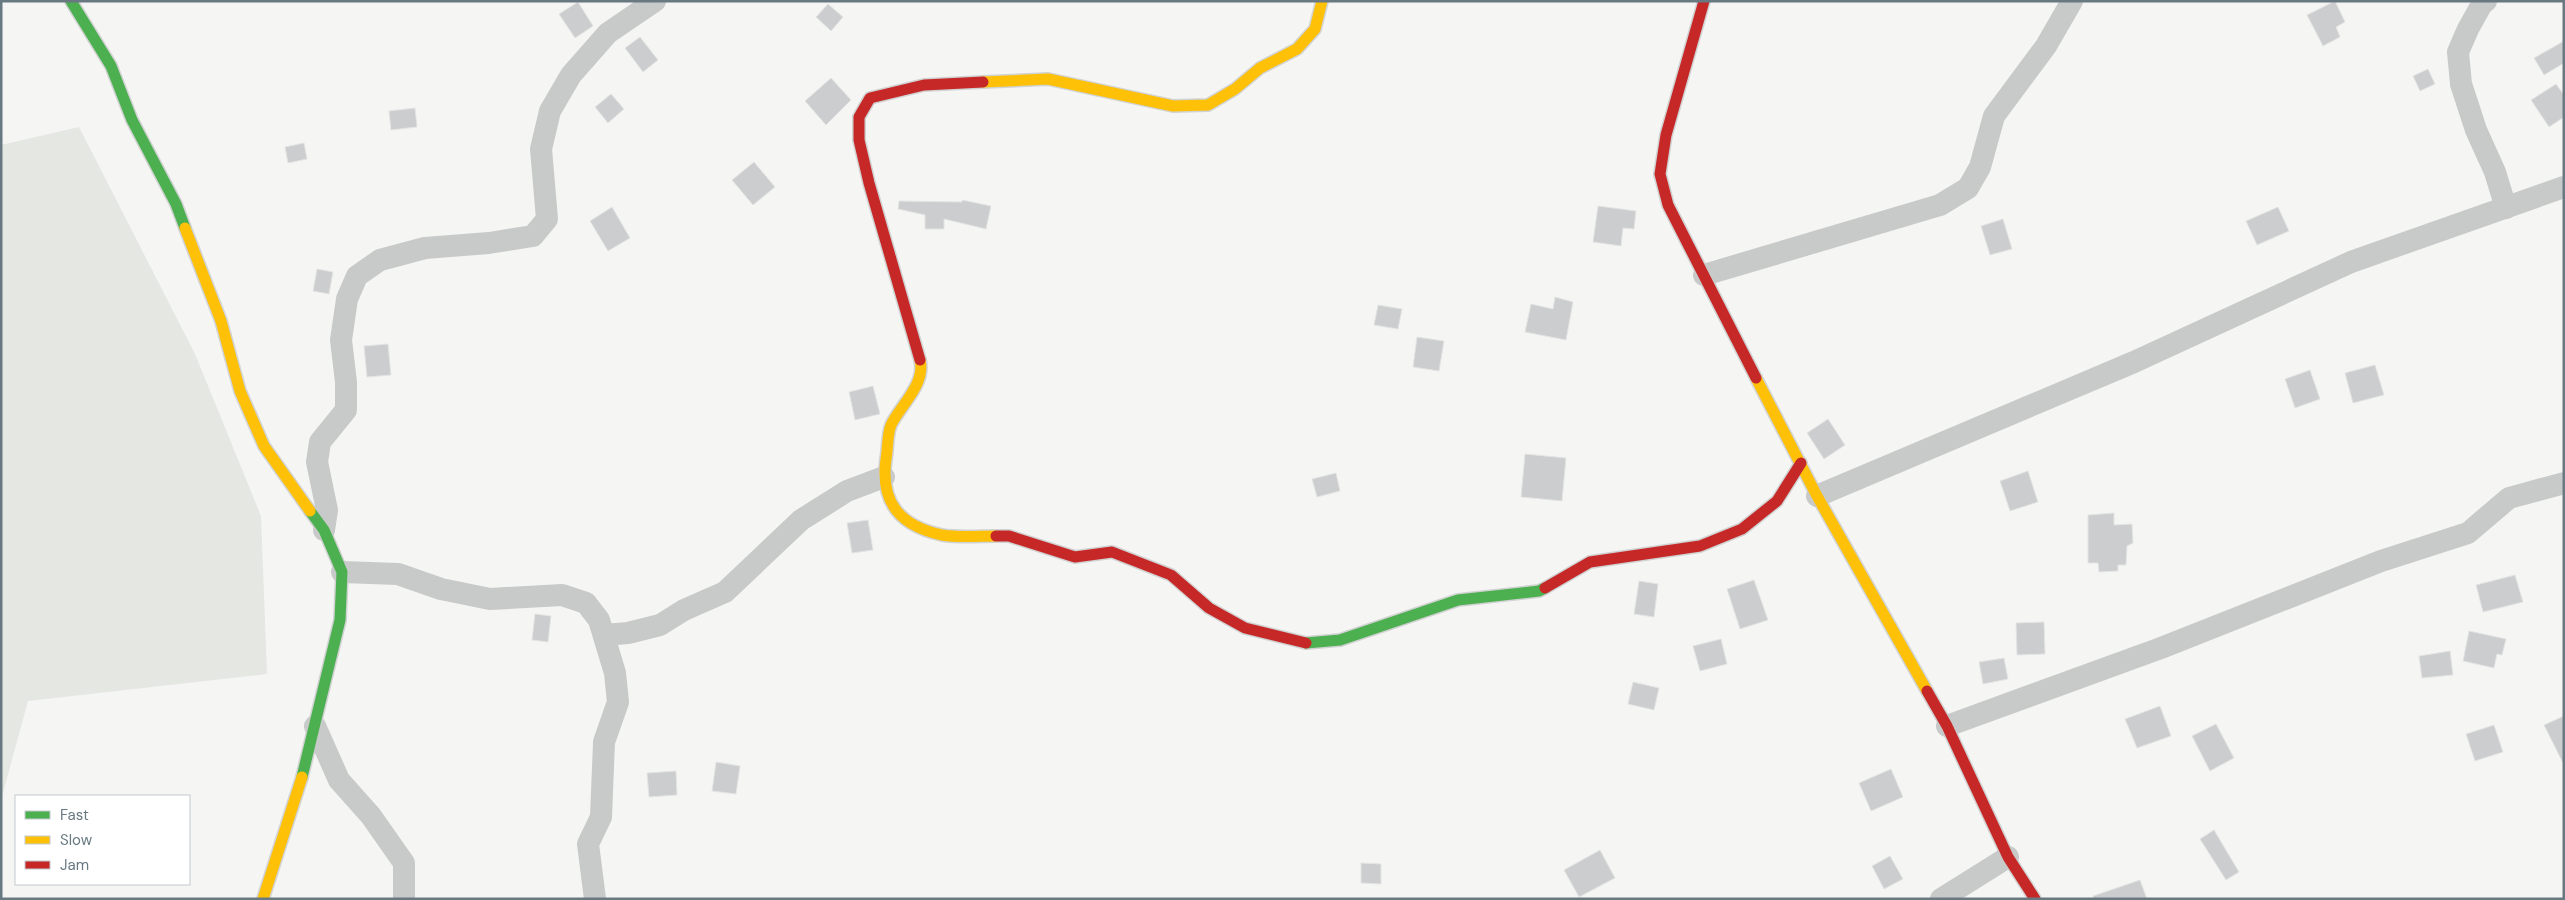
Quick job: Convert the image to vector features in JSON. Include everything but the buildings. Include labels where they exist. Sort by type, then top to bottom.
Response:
[{"type":"street","points":[[71,1],[111,66],[132,120],[176,204],[221,321],[240,391],[264,446],[324,530],[342,572],[340,620],[315,726],[299,788],[273,862],[263,899]]},
{"type":"street","points":[[324,530],[327,510],[317,462],[320,442],[346,410],[346,382],[341,340],[347,299],[357,276],[380,260],[425,248],[489,243],[533,236],[547,218],[541,148],[550,110],[571,75],[608,34],[655,1]]},
{"type":"street","points":[[1322,1],[1315,29],[1297,49],[1260,68],[1235,89],[1208,105],[1174,106],[1048,79],[924,85],[870,98],[859,117],[860,140],[869,183],[922,367],[911,395],[891,426],[884,477],[893,509],[912,524],[943,535],[1009,536],[1075,557],[1112,552],[1171,575],[1209,608],[1244,628],[1311,644],[1340,640],[1458,600],[1539,591],[1590,562],[1700,546],[1742,529],[1777,501],[1801,463]]},
{"type":"street","points":[[1704,1],[1666,135],[1660,174],[1668,205],[1817,496],[1947,726],[2008,857],[2035,899]]},
{"type":"street","points":[[1704,276],[1940,205],[1968,188],[1980,167],[1994,116],[2046,46],[2072,1]]},
{"type":"street","points":[[2486,1],[2468,29],[2458,52],[2462,84],[2506,208]]},
{"type":"street","points":[[1817,496],[2134,362],[2351,262],[2564,187]]},
{"type":"street","points":[[604,635],[628,633],[660,625],[684,610],[725,592],[801,520],[847,491],[884,477]]},
{"type":"street","points":[[1947,726],[2161,648],[2382,562],[2468,533],[2509,498],[2564,483]]},
{"type":"street","points":[[342,572],[398,574],[441,589],[490,599],[562,595],[586,603],[599,620],[604,635],[615,673],[618,702],[604,742],[601,817],[588,844],[595,899]]},
{"type":"street","points":[[315,726],[339,780],[371,816],[404,863],[404,899]]},
{"type":"street","points":[[1941,899],[2008,857]]},
{"type":"shaded area","points":[[79,127],[195,354],[261,516],[267,674],[28,701],[1,800],[1,145]]},
{"type":"traffic: fast","points":[[71,1],[111,66],[132,120],[176,204],[185,228]]},
{"type":"traffic: fast","points":[[302,777],[340,620],[342,572],[324,530],[310,511]]},
{"type":"traffic: fast","points":[[1306,643],[1340,640],[1458,600],[1539,591],[1545,588]]},
{"type":"traffic: slow","points":[[983,82],[1048,79],[1173,106],[1208,105],[1235,89],[1260,68],[1297,49],[1315,29],[1322,1]]},
{"type":"traffic: slow","points":[[185,228],[221,321],[240,391],[264,446],[310,511]]},
{"type":"traffic: slow","points":[[920,360],[921,369],[916,386],[895,418],[889,433],[885,475],[886,488],[890,500],[904,519],[927,531],[955,536],[996,536]]},
{"type":"traffic: slow","points":[[1756,378],[1817,496],[1927,691]]},
{"type":"traffic: slow","points":[[263,899],[302,777]]},
{"type":"traffic: jam","points":[[1704,1],[1666,135],[1660,174],[1668,205],[1756,378]]},
{"type":"traffic: jam","points":[[920,360],[869,183],[859,140],[859,117],[870,98],[924,85],[983,82]]},
{"type":"traffic: jam","points":[[1545,588],[1590,562],[1700,546],[1742,529],[1777,501],[1801,463]]},
{"type":"traffic: jam","points":[[996,536],[1009,536],[1075,557],[1112,552],[1171,575],[1209,608],[1245,628],[1306,643]]},
{"type":"traffic: jam","points":[[1927,691],[1947,726],[2008,857],[2035,899]]}]
